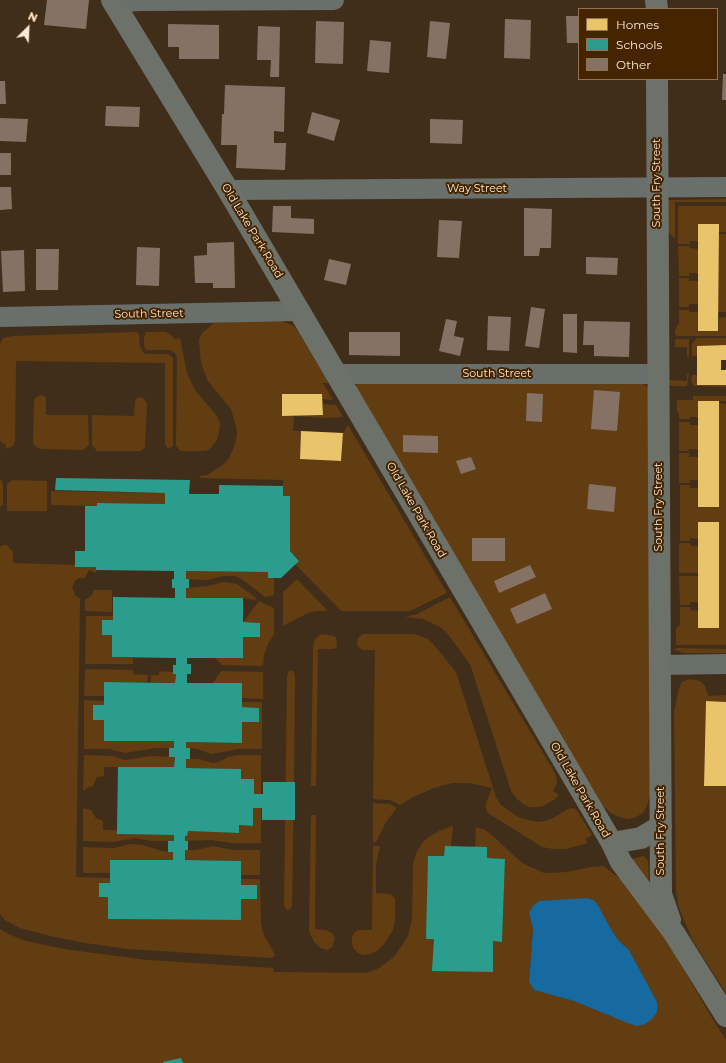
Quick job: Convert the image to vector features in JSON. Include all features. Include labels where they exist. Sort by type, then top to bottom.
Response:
[{"type":"street","points":[[113,2],[334,0]]},
{"type":"street","name":"Old Lake Park Road","points":[[113,2],[228,190],[612,843],[621,862],[674,933],[726,1016]]},
{"type":"street","name":"South Fry Street","points":[[657,80],[661,894],[674,933]]},
{"type":"street","name":"Way Street","points":[[228,190],[726,187]]},
{"type":"street","name":"South Street","points":[[0,317],[298,311]]},
{"type":"street","name":"South Street","points":[[336,374],[658,374]]},
{"type":"street","points":[[660,665],[726,664]]},
{"type":"street","points":[[612,843],[641,838],[661,826]]},
{"type":"shaded area","points":[[726,199],[726,202],[675,202],[675,238],[665,230],[666,204],[669,200]]},
{"type":"shaded area","points":[[678,206],[726,206],[726,232],[718,232],[718,224],[698,224],[698,241],[690,241],[690,244],[678,244]]},
{"type":"shaded area","points":[[718,234],[726,234],[726,312],[718,312]]},
{"type":"shaded area","points":[[678,246],[689,246],[690,248],[698,249],[698,273],[689,273],[689,276],[679,276]]},
{"type":"shaded area","points":[[679,278],[689,278],[689,281],[698,281],[698,304],[689,304],[689,307],[679,307]]},
{"type":"shaded area","points":[[679,310],[698,312],[698,331],[718,331],[719,318],[726,317],[726,336],[675,335],[675,330],[679,323]]},
{"type":"shaded area","points":[[278,320],[292,325],[297,330],[329,383],[323,383],[333,400],[322,399],[322,394],[282,394],[282,416],[323,415],[323,404],[336,405],[343,417],[324,418],[294,416],[293,431],[301,431],[300,459],[341,461],[343,433],[348,425],[447,593],[410,611],[341,611],[295,564],[299,560],[290,551],[290,496],[283,496],[283,480],[200,478],[200,476],[207,475],[224,464],[229,458],[234,447],[237,435],[231,409],[208,381],[201,363],[199,340],[202,333],[214,323]]},
{"type":"shaded area","points":[[137,332],[139,334],[140,346],[143,352],[146,354],[168,354],[173,358],[173,446],[168,449],[165,444],[165,363],[16,361],[15,441],[13,446],[6,449],[6,445],[1,442],[0,439],[0,344],[3,338],[13,336]]},
{"type":"shaded area","points":[[146,332],[166,332],[174,339],[180,338],[187,373],[195,390],[217,416],[219,421],[220,426],[218,437],[209,450],[181,451],[176,446],[177,357],[174,352],[169,350],[146,350],[144,346],[144,337]]},
{"type":"shaded area","points":[[697,338],[726,338],[726,345],[697,346],[697,356],[692,356],[692,344]]},
{"type":"shaded area","points":[[689,339],[689,357],[687,356],[687,347],[675,347],[675,340]]},
{"type":"shaded area","points":[[687,374],[689,374],[687,386],[672,386],[666,383],[669,380],[687,381]]},
{"type":"shaded area","points":[[692,375],[697,375],[726,385],[726,387],[694,386],[691,381]]},
{"type":"shaded area","points":[[362,382],[643,384],[648,389],[650,795],[643,813],[629,819],[619,817],[611,813],[603,806],[595,796],[355,388],[357,384]]},
{"type":"shaded area","points":[[41,395],[46,397],[46,415],[88,415],[89,445],[83,450],[41,449],[35,446],[33,443],[34,400]]},
{"type":"shaded area","points":[[693,396],[726,396],[726,401],[698,401],[698,417],[679,419],[677,400],[693,400]]},
{"type":"shaded area","points":[[138,397],[144,398],[147,404],[145,447],[141,451],[97,451],[92,445],[92,415],[134,416],[135,401]]},
{"type":"shaded area","points":[[719,403],[726,404],[726,645],[676,645],[676,629],[680,625],[680,607],[690,607],[690,610],[698,611],[698,628],[719,628],[719,522],[698,522],[698,539],[690,538],[690,541],[680,541],[680,485],[690,485],[690,488],[698,488],[698,507],[719,507]]},
{"type":"shaded area","points":[[679,422],[690,422],[690,425],[698,425],[698,449],[679,451]]},
{"type":"shaded area","points":[[679,453],[689,453],[689,457],[698,457],[698,480],[690,480],[689,483],[679,483]]},
{"type":"shaded area","points":[[1,479],[3,485],[3,504],[0,507],[0,480]]},
{"type":"shaded area","points":[[13,480],[47,481],[47,511],[7,511],[7,485]]},
{"type":"shaded area","points":[[51,491],[165,493],[165,504],[97,503],[97,506],[51,505]]},
{"type":"shaded area","points":[[679,543],[690,543],[691,546],[698,546],[698,573],[679,573]]},
{"type":"shaded area","points":[[7,545],[13,552],[13,563],[96,567],[96,573],[89,570],[85,578],[79,578],[75,581],[72,587],[75,595],[80,599],[76,877],[110,878],[110,883],[99,883],[99,897],[108,897],[109,919],[240,920],[241,899],[257,885],[241,885],[241,879],[260,879],[261,924],[264,935],[275,955],[272,958],[128,949],[85,943],[20,928],[5,920],[0,914],[0,547]]},
{"type":"shaded area","points":[[186,571],[268,572],[274,578],[274,595],[265,597],[243,580],[235,576],[223,576],[207,580],[186,579]]},
{"type":"shaded area","points":[[679,576],[698,576],[698,602],[690,602],[690,605],[680,605]]},
{"type":"shaded area","points":[[297,579],[328,611],[308,613],[283,626],[283,592]]},
{"type":"shaded area","points":[[224,582],[237,584],[256,598],[255,600],[243,598],[186,598],[186,588],[208,586]]},
{"type":"shaded area","points":[[94,590],[112,590],[112,612],[85,611],[85,600],[92,595]]},
{"type":"shaded area","points":[[450,597],[556,775],[557,783],[553,791],[559,795],[554,800],[543,806],[530,807],[523,804],[511,791],[470,664],[446,632],[440,627],[423,619],[405,617],[417,614]]},
{"type":"shaded area","points":[[259,601],[274,608],[274,634],[264,655],[263,666],[222,665],[215,658],[243,658],[243,637],[260,637],[259,623],[243,622]]},
{"type":"shaded area","points":[[86,616],[113,616],[113,620],[102,620],[102,635],[112,635],[112,657],[133,658],[133,664],[85,664]]},
{"type":"shaded area","points":[[322,634],[334,636],[337,643],[336,648],[333,649],[318,649],[316,786],[311,786],[313,647],[314,641]]},
{"type":"shaded area","points":[[363,634],[414,634],[428,639],[456,672],[496,797],[501,805],[518,817],[537,822],[553,818],[570,808],[576,809],[592,835],[585,839],[588,843],[566,849],[542,847],[488,813],[486,803],[492,788],[469,783],[453,783],[434,788],[413,797],[400,805],[390,800],[373,799],[375,650],[363,650],[359,648],[357,645],[358,638]]},
{"type":"shaded area","points":[[677,648],[726,649],[726,653],[684,653],[674,650]]},
{"type":"shaded area","points":[[85,669],[133,670],[133,674],[148,675],[147,682],[104,682],[104,696],[84,696]]},
{"type":"shaded area","points":[[291,670],[294,672],[295,677],[292,906],[287,910],[284,906],[287,677],[288,672]]},
{"type":"shaded area","points":[[159,671],[173,672],[173,674],[176,674],[175,683],[151,682],[151,675],[159,675]]},
{"type":"shaded area","points":[[221,671],[263,672],[263,699],[242,698],[242,683],[213,683]]},
{"type":"shaded area","points":[[690,679],[700,681],[705,686],[708,696],[726,695],[726,702],[706,701],[704,785],[726,786],[726,993],[693,941],[679,908],[676,891],[674,712],[679,688],[682,682]]},
{"type":"shaded area","points":[[84,700],[104,701],[104,705],[93,705],[93,719],[104,720],[104,741],[174,741],[174,748],[156,748],[125,753],[109,749],[84,749]]},
{"type":"shaded area","points":[[242,702],[262,702],[262,749],[238,749],[211,754],[197,749],[186,748],[186,742],[242,743],[242,722],[259,721],[259,708],[242,707]]},
{"type":"shaded area","points":[[84,755],[113,756],[125,760],[151,756],[175,757],[174,767],[104,767],[104,776],[97,777],[93,786],[83,791]]},
{"type":"shaded area","points":[[239,755],[261,755],[261,795],[254,794],[254,779],[241,779],[241,769],[186,768],[186,759],[198,759],[213,763],[219,762],[228,757]]},
{"type":"shaded area","points":[[373,803],[390,804],[397,808],[386,822],[376,842],[373,842]]},
{"type":"shaded area","points":[[83,808],[91,810],[96,818],[103,821],[103,830],[117,830],[117,834],[174,835],[174,841],[151,841],[135,838],[113,842],[83,841]]},
{"type":"shaded area","points":[[253,808],[261,808],[261,843],[232,843],[210,840],[185,841],[185,836],[187,835],[188,831],[239,833],[239,825],[253,826]]},
{"type":"shaded area","points":[[311,815],[316,815],[315,929],[326,930],[332,933],[335,938],[332,947],[327,950],[321,948],[314,942],[309,931]]},
{"type":"shaded area","points":[[453,826],[451,846],[445,846],[444,856],[428,856],[427,939],[434,939],[433,970],[492,972],[493,941],[502,942],[505,859],[487,858],[487,847],[475,847],[476,827],[485,830],[494,837],[522,863],[544,873],[567,872],[603,866],[622,880],[645,902],[726,1040],[726,1063],[0,1063],[0,929],[26,941],[64,949],[147,960],[273,968],[274,972],[367,973],[379,968],[394,957],[408,936],[412,919],[413,864],[417,851],[424,841],[439,831]],"holes":[[[539,901],[595,901],[612,931],[619,941],[629,950],[657,1002],[625,1022],[574,1001],[534,990],[529,982],[533,929],[529,913]]]},
{"type":"shaded area","points":[[130,844],[142,845],[162,851],[173,852],[173,860],[110,860],[110,873],[83,873],[83,847],[114,848]]},
{"type":"shaded area","points":[[213,846],[232,850],[260,850],[260,875],[241,875],[241,861],[185,860],[185,850],[196,850]]},
{"type":"shaded area","points":[[373,846],[380,846],[376,864],[376,893],[390,894],[395,898],[395,921],[393,930],[384,944],[378,950],[370,954],[363,955],[354,949],[352,937],[358,930],[372,930]]},
{"type":"shaded area","points":[[644,856],[648,861],[649,884],[628,860]]},
{"type":"water","points":[[588,898],[595,901],[612,931],[619,941],[629,950],[657,1002],[657,1012],[652,1019],[645,1024],[637,1026],[574,1001],[534,990],[529,982],[533,929],[529,913],[533,906],[539,901]]},
{"type":"building: Homes","points":[[698,224],[719,224],[718,331],[698,331]]},
{"type":"building: Homes","points":[[726,345],[726,360],[721,360],[721,370],[726,370],[726,385],[697,385],[697,346]]},
{"type":"building: Homes","points":[[282,394],[322,394],[323,415],[282,416]]},
{"type":"building: Homes","points":[[698,401],[719,401],[719,507],[698,507]]},
{"type":"building: Homes","points":[[301,431],[343,433],[341,461],[300,459]]},
{"type":"building: Homes","points":[[698,522],[719,522],[719,628],[698,628]]},
{"type":"building: Homes","points":[[706,701],[726,702],[726,786],[704,786]]},
{"type":"building: Schools","points":[[56,478],[190,480],[189,494],[219,494],[219,485],[283,486],[283,496],[290,496],[290,551],[299,561],[281,578],[268,578],[268,572],[186,571],[186,579],[189,579],[189,588],[186,588],[186,598],[243,598],[243,622],[260,623],[260,637],[243,637],[243,658],[187,658],[187,664],[191,664],[191,674],[187,674],[187,683],[242,683],[242,707],[259,708],[259,722],[242,722],[242,743],[186,742],[186,748],[190,748],[190,759],[186,759],[186,768],[241,769],[241,779],[254,779],[254,794],[263,794],[263,782],[295,782],[295,820],[262,820],[262,808],[253,808],[253,826],[239,825],[239,833],[188,831],[187,836],[185,836],[185,841],[188,841],[188,850],[185,850],[185,860],[241,861],[241,885],[257,885],[257,899],[241,899],[241,920],[108,919],[108,897],[99,897],[99,883],[110,883],[110,860],[173,860],[173,852],[168,852],[168,841],[174,841],[174,835],[117,834],[118,767],[174,767],[175,757],[169,757],[169,748],[174,748],[174,741],[104,741],[104,720],[93,720],[93,705],[104,705],[104,682],[175,683],[176,674],[173,674],[173,665],[176,665],[176,658],[112,657],[112,635],[102,635],[102,620],[113,620],[113,597],[175,598],[175,588],[172,588],[174,571],[96,570],[96,567],[75,567],[75,551],[85,551],[85,506],[97,506],[97,503],[165,504],[165,493],[55,490]]},
{"type":"building: Schools","points":[[445,846],[487,847],[487,858],[505,859],[502,942],[493,941],[493,972],[432,971],[434,939],[426,939],[428,856],[444,856]]},
{"type":"building: Schools","points":[[181,1058],[183,1063],[163,1063],[163,1062]]},
{"type":"building: Other","points":[[47,0],[89,0],[86,29],[44,25]]},
{"type":"building: Other","points":[[566,16],[578,16],[578,43],[567,43]]},
{"type":"building: Other","points":[[505,19],[531,20],[530,59],[504,58]]},
{"type":"building: Other","points":[[316,21],[344,22],[343,64],[315,63]]},
{"type":"building: Other","points":[[430,21],[450,23],[446,59],[427,57]]},
{"type":"building: Other","points":[[168,24],[219,25],[219,59],[179,59],[179,47],[168,47]]},
{"type":"building: Other","points":[[258,26],[280,27],[279,77],[270,77],[271,60],[257,60]]},
{"type":"building: Other","points":[[370,40],[391,42],[389,73],[367,71]]},
{"type":"building: Other","points":[[723,74],[726,74],[726,100],[722,100]]},
{"type":"building: Other","points":[[0,81],[5,81],[6,104],[0,104]]},
{"type":"building: Other","points":[[225,85],[285,87],[284,132],[274,131],[274,143],[286,143],[285,170],[236,168],[237,145],[221,145]]},
{"type":"building: Other","points":[[106,106],[140,107],[139,127],[105,126]]},
{"type":"building: Other","points":[[312,112],[340,120],[334,141],[307,133]]},
{"type":"building: Other","points":[[0,118],[28,119],[26,142],[0,141]]},
{"type":"building: Other","points":[[430,119],[463,120],[462,144],[430,143]]},
{"type":"building: Other","points":[[0,153],[11,153],[11,175],[0,175]]},
{"type":"building: Other","points":[[0,187],[11,187],[12,209],[0,210]]},
{"type":"building: Other","points":[[273,206],[291,206],[291,218],[314,219],[314,234],[272,232]]},
{"type":"building: Other","points":[[524,208],[552,209],[551,248],[540,248],[539,256],[524,256]]},
{"type":"building: Other","points":[[439,220],[462,221],[459,258],[437,257]]},
{"type":"building: Other","points":[[234,242],[235,288],[213,288],[213,283],[195,283],[194,256],[207,255],[207,243]]},
{"type":"building: Other","points":[[137,247],[160,248],[159,286],[136,285]]},
{"type":"building: Other","points":[[36,249],[59,249],[58,290],[36,290]]},
{"type":"building: Other","points":[[24,250],[25,291],[3,292],[1,251]]},
{"type":"building: Other","points":[[586,257],[618,258],[617,275],[586,274]]},
{"type":"building: Other","points":[[329,259],[351,264],[346,285],[324,280]]},
{"type":"building: Other","points":[[531,307],[545,309],[539,348],[525,346]]},
{"type":"building: Other","points":[[563,314],[577,314],[577,353],[563,352]]},
{"type":"building: Other","points":[[488,316],[511,317],[509,351],[487,350]]},
{"type":"building: Other","points":[[446,319],[457,321],[454,336],[464,338],[460,356],[439,351]]},
{"type":"building: Other","points":[[584,321],[630,322],[629,357],[594,356],[594,345],[583,345]]},
{"type":"building: Other","points":[[349,332],[400,332],[400,356],[349,355]]},
{"type":"building: Other","points":[[594,390],[620,392],[617,431],[591,429]]},
{"type":"building: Other","points":[[527,393],[543,394],[542,422],[526,421]]},
{"type":"building: Other","points":[[403,435],[438,436],[438,453],[403,452]]},
{"type":"building: Other","points":[[471,457],[476,469],[461,474],[456,461]]},
{"type":"building: Other","points":[[589,484],[616,487],[614,512],[587,509]]},
{"type":"building: Other","points":[[472,538],[505,538],[505,561],[472,561]]},
{"type":"building: Other","points":[[530,565],[536,577],[499,593],[494,581]]},
{"type":"building: Other","points":[[545,593],[552,609],[517,624],[510,609]]}]
